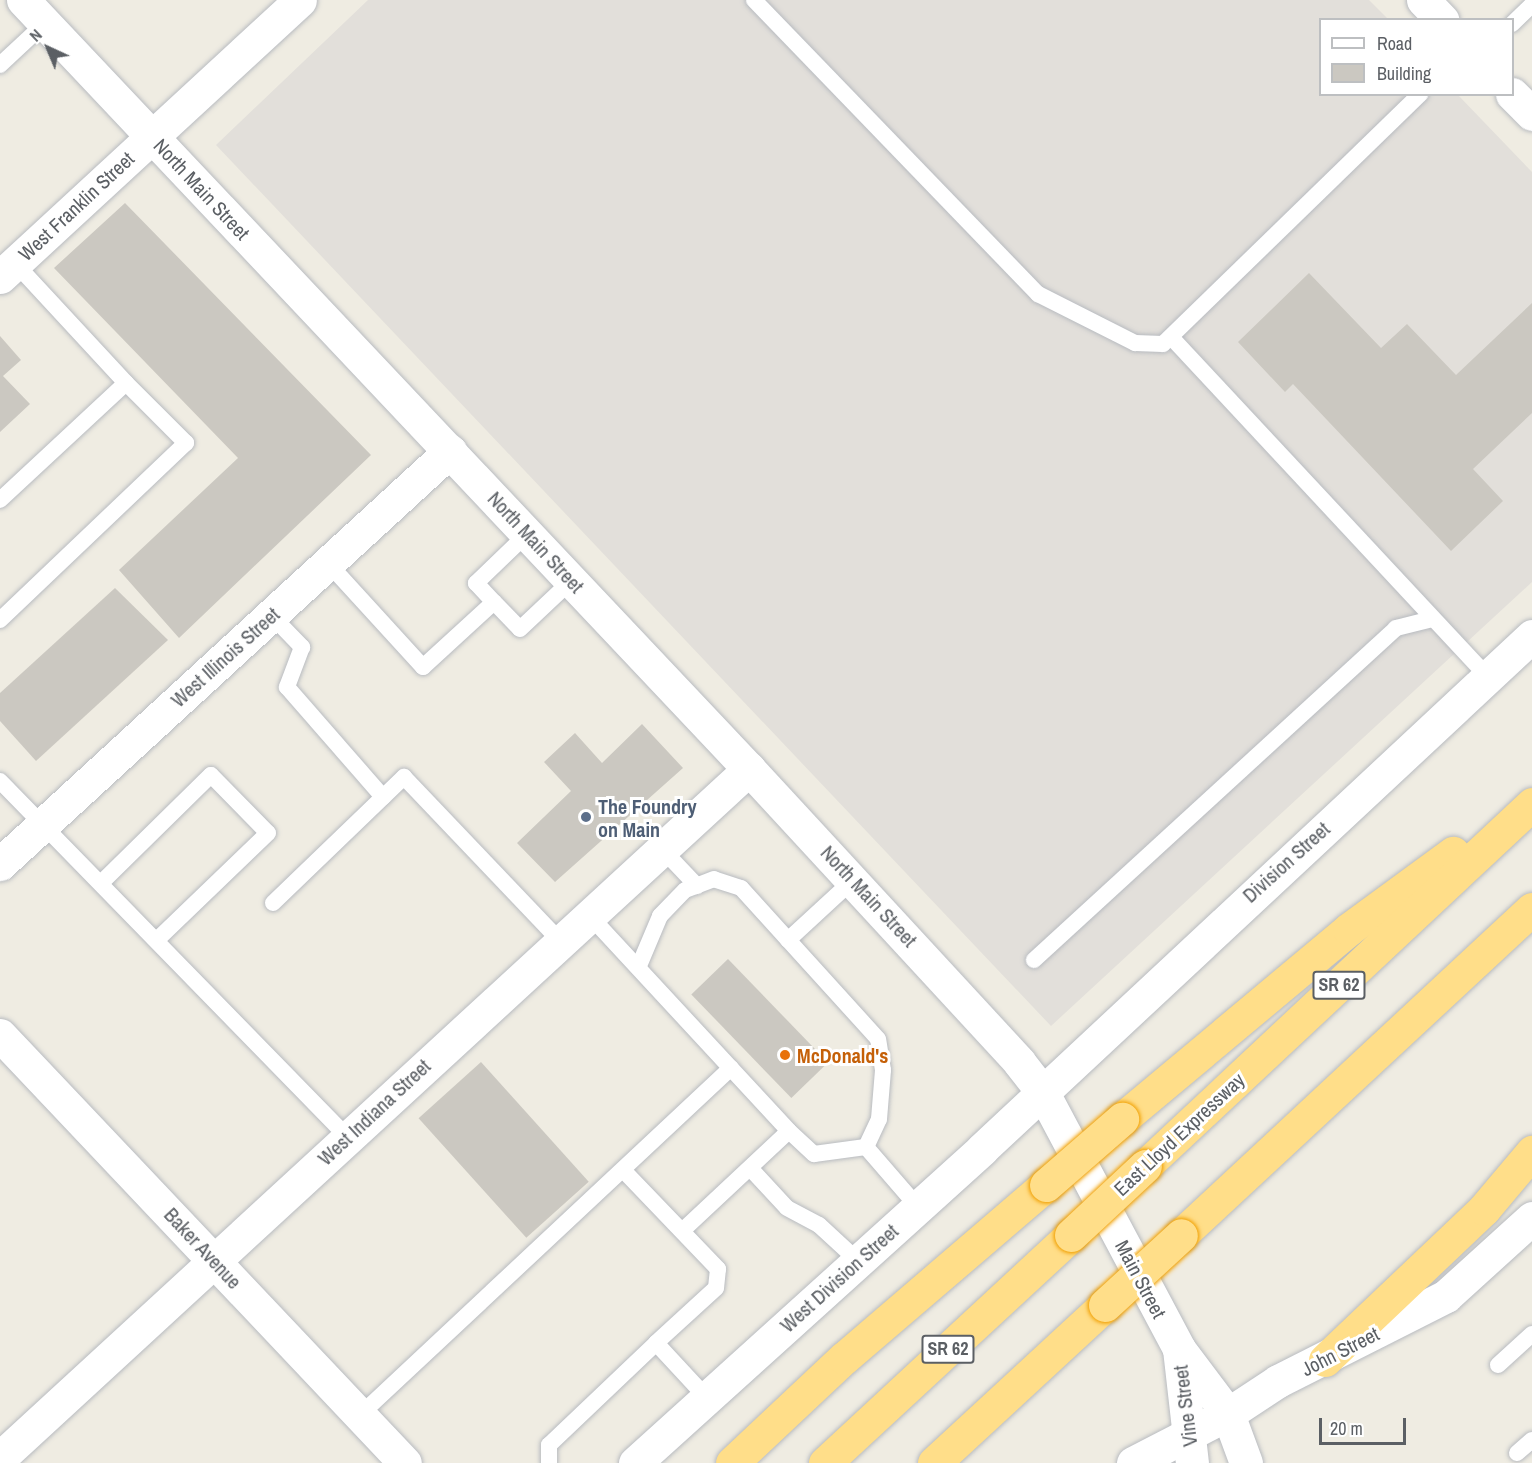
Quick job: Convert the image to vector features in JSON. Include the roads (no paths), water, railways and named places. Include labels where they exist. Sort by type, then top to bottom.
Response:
[{"type":"highway","points":[[732,1463],[869,1336],[1122,1119],[1349,929],[1532,795]]},
{"type":"highway","name":"East Lloyd Expressway","points":[[825,1463],[1532,804]]},
{"type":"highway","points":[[934,1463],[1532,909]]},
{"type":"highway","points":[[1325,1360],[1484,1209],[1532,1152]]},
{"type":"street","name":"West Franklin Street","points":[[4,273],[300,0]]},
{"type":"street","points":[[1423,0],[1440,18]]},
{"type":"street","name":"North Main Street","points":[[34,11],[854,880],[952,985],[1042,1091]]},
{"type":"street","points":[[1514,96],[1532,114]]},
{"type":"street","name":"West Illinois Street","points":[[0,864],[450,451]]},
{"type":"street","name":"Division Street","points":[[1042,1091],[1532,636]]},
{"type":"street","name":"West Indiana Street","points":[[0,1458],[213,1259],[749,768]]},
{"type":"street","name":"Baker Avenue","points":[[0,1035],[405,1463]]},
{"type":"street","name":"West Division Street","points":[[635,1463],[918,1207],[1042,1091]]},
{"type":"street","name":"Main Street","points":[[1042,1091],[1179,1349],[1228,1414],[1246,1463]]},
{"type":"street","name":"John Street","points":[[1133,1463],[1189,1449],[1228,1414],[1278,1381],[1325,1360],[1446,1296],[1530,1222]]},
{"type":"street","name":"Vine Street","points":[[1179,1349],[1189,1449]]},
{"type":"lane","points":[[754,0],[1038,294],[1135,343],[1163,344],[1418,96]]},
{"type":"lane","points":[[1514,22],[1532,5]]},
{"type":"lane","points":[[0,65],[34,11]]},
{"type":"lane","points":[[0,620],[186,443],[126,382],[4,273]]},
{"type":"lane","points":[[1171,337],[1488,677]]},
{"type":"lane","points":[[0,500],[126,382]]},
{"type":"lane","points":[[527,534],[476,583],[520,629],[571,581]]},
{"type":"lane","points":[[328,563],[423,667],[494,602]]},
{"type":"lane","points":[[271,615],[302,647],[287,687],[383,797]]},
{"type":"lane","points":[[1034,960],[1396,628],[1433,619]]},
{"type":"lane","points":[[101,883],[211,775],[268,833],[158,940]]},
{"type":"lane","points":[[273,903],[404,777],[560,941]]},
{"type":"lane","points":[[0,782],[158,940],[347,1136]]},
{"type":"lane","points":[[662,849],[697,886]]},
{"type":"lane","points":[[638,968],[660,916],[685,890],[714,879],[741,888],[878,1039],[883,1070],[879,1119],[866,1147]]},
{"type":"lane","points":[[789,940],[854,880]]},
{"type":"lane","points":[[589,915],[813,1154],[866,1147]]},
{"type":"lane","points":[[360,1415],[624,1171],[731,1068]]},
{"type":"lane","points":[[682,1231],[789,1131]]},
{"type":"lane","points":[[866,1147],[918,1207]]},
{"type":"lane","points":[[750,1168],[787,1208],[819,1226],[858,1261]]},
{"type":"lane","points":[[549,1463],[549,1445],[716,1288],[718,1269],[624,1171]]},
{"type":"lane","points":[[1497,1365],[1532,1334]]},
{"type":"lane","points":[[656,1342],[707,1398]]},
{"type":"lane","points":[[1517,1453],[1532,1440]]},
{"type":"place","name":"The Foundry on Main","points":[[586,817]]},
{"type":"place","name":"McDonald's","points":[[785,1055]]}]
